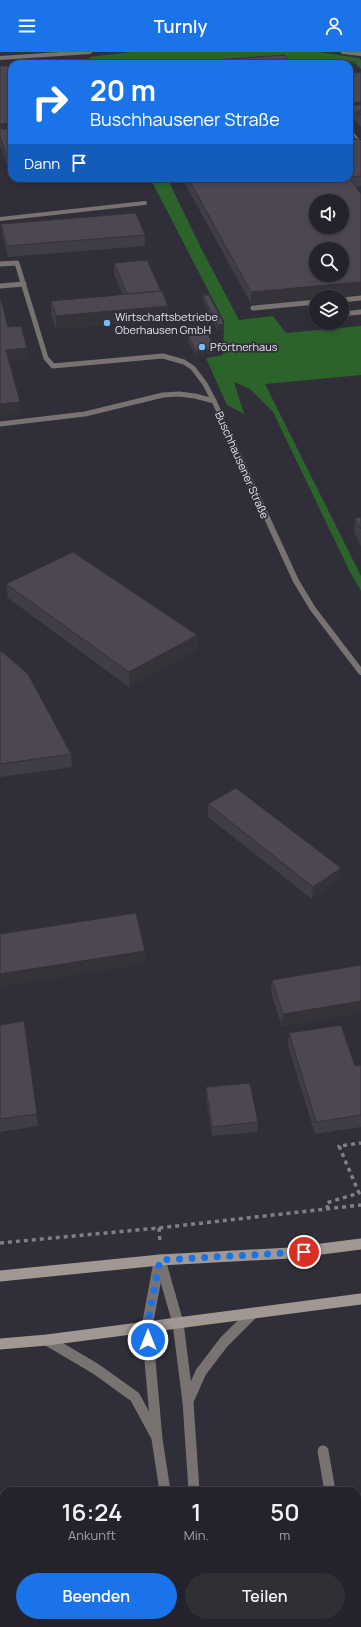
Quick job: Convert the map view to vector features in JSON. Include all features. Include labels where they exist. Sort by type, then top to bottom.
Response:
[{"type":"main road","points":[[0,1276],[160,1260],[290,1253],[361,1244]]},
{"type":"main road","points":[[0,1344],[47,1340],[361,1299]]},
{"type":"street","points":[[0,58],[20,55],[90,52]]},
{"type":"street","points":[[343,52],[361,54]]},
{"type":"street","points":[[353,135],[361,145]]},
{"type":"street","points":[[0,220],[145,203]]},
{"type":"street","points":[[0,264],[17,263],[46,358],[53,366],[163,356],[184,362],[193,368],[205,384],[214,401]]},
{"type":"street","points":[[0,286],[24,284]]},
{"type":"street","points":[[349,299],[361,298]]},
{"type":"street","points":[[253,308],[309,303]]},
{"type":"street","points":[[349,313],[361,312]]},
{"type":"street","name":"Buschhausener Straße","points":[[0,424],[86,414],[142,398],[164,394],[185,394],[214,401],[296,581],[313,609],[361,672]]},
{"type":"street","points":[[160,1260],[178,1323],[188,1402],[194,1487]]},
{"type":"street","points":[[160,1260],[147,1327],[157,1439],[164,1487]]},
{"type":"street","points":[[188,1402],[202,1372],[210,1360],[224,1342],[253,1313]]},
{"type":"street","points":[[47,1340],[96,1369],[135,1397],[157,1439]]},
{"type":"street","points":[[323,1451],[329,1487]]},
{"type":"path","points":[[328,1209],[326,1203],[359,1193],[339,1146],[361,1143]]},
{"type":"path","points":[[0,1243],[159,1228],[361,1206]]},
{"type":"green space","points":[[132,52],[319,52],[359,58],[361,60],[361,69],[353,63],[353,60],[90,60],[89,57]]},
{"type":"green space","points":[[152,182],[169,182],[204,254],[239,320],[273,316],[286,333],[318,330],[349,330],[349,327],[361,326],[361,375],[265,384],[361,576],[361,591],[351,574],[273,412],[250,389],[234,382],[244,414],[227,405],[206,358],[223,355],[224,321]]},
{"type":"building","points":[[285,55],[288,60],[215,60]]},
{"type":"building","points":[[0,66],[8,66],[8,123],[0,124]]},
{"type":"building","points":[[361,72],[361,102],[353,103],[353,73]]},
{"type":"building","points":[[353,105],[361,105],[361,111],[358,111],[358,115],[353,109]]},
{"type":"building","points":[[0,129],[8,129],[8,160],[0,136]]},
{"type":"building","points":[[358,139],[361,143],[361,176],[353,177],[353,140]]},
{"type":"building","points":[[190,182],[352,182],[361,194],[361,282],[251,292]]},
{"type":"building","points":[[136,213],[145,235],[7,246],[1,224]]},
{"type":"building","points":[[147,260],[161,291],[127,294],[114,263]]},
{"type":"building","points":[[162,291],[168,306],[56,316],[51,301]]},
{"type":"building","points":[[203,295],[209,295],[224,324],[217,325]]},
{"type":"building","points":[[0,296],[8,327],[21,326],[27,348],[6,350],[20,402],[0,404]]},
{"type":"building","name":"Pförtnerhaus","points":[[208,334],[215,349],[196,351],[188,336]]},
{"type":"building","points":[[361,517],[361,529],[355,518]]},
{"type":"building","points":[[73,552],[197,635],[129,672],[6,584]]},
{"type":"building","points":[[0,650],[28,674],[71,754],[0,764]]},
{"type":"building","points":[[236,788],[341,868],[313,887],[208,804]]},
{"type":"building","points":[[136,913],[145,951],[0,974],[0,934]]},
{"type":"building","points":[[361,965],[361,1001],[283,1014],[272,980]]},
{"type":"building","points":[[24,1021],[37,1114],[0,1119],[0,1025]]},
{"type":"building","points":[[341,1025],[355,1066],[361,1065],[361,1115],[316,1122],[289,1033]]},
{"type":"building","points":[[250,1083],[258,1122],[212,1127],[206,1087]]},
{"type":"place","name":"Wirtschaftsbetriebe Oberhausen GmbH","points":[[107,323]]},
{"type":"place","name":"Pförtnerhaus","points":[[202,347]]},
{"type":"route","points":[[148,1340],[147,1327],[160,1260],[304,1252]]}]
